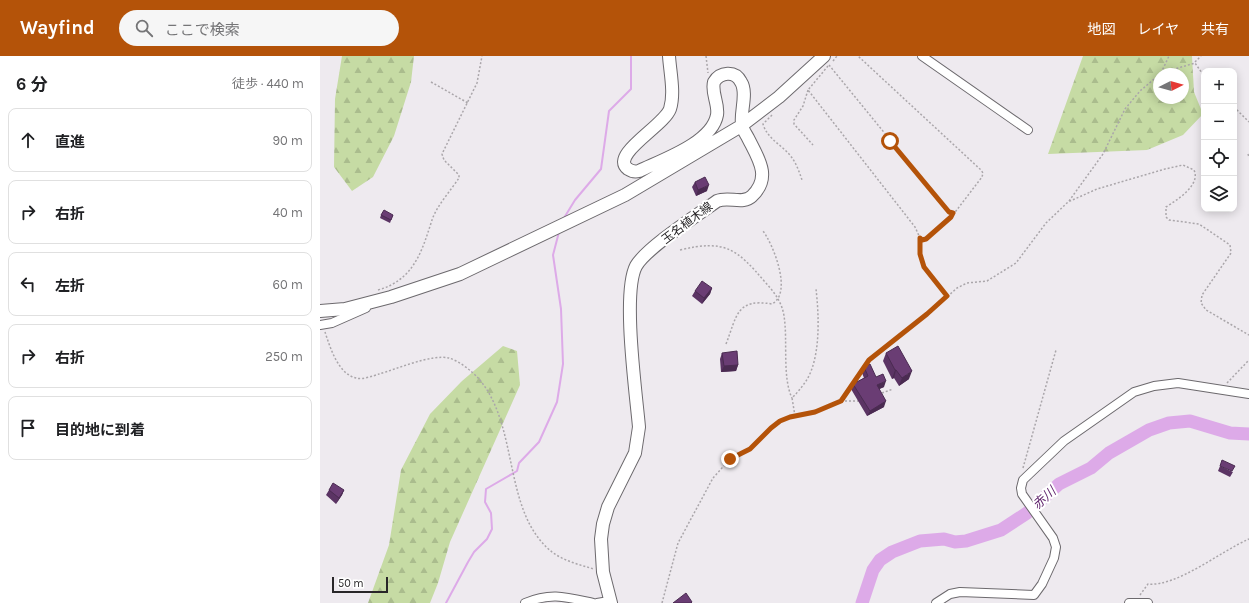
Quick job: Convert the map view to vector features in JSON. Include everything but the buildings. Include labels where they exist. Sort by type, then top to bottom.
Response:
[{"type":"main road","points":[[669,56],[671,99],[669,110],[660,123],[625,154],[624,163],[626,168],[639,171],[692,144],[708,131],[714,124],[717,115],[713,85],[716,79]]},
{"type":"main road","points":[[320,312],[345,309],[391,297],[460,274],[594,211],[742,126],[826,61]]},
{"type":"main road","name":"玉名植木線","points":[[610,602],[603,572],[601,539],[602,524],[608,507],[635,453],[638,441],[639,427],[630,312],[632,277],[636,265],[646,254],[717,201],[724,198],[746,200],[751,198],[762,181],[762,170],[742,126],[743,90],[741,81],[735,75],[728,73],[721,75],[716,79]]},
{"type":"street","points":[[922,56],[1028,130]]},
{"type":"street","points":[[321,325],[332,323],[391,297]]},
{"type":"street","points":[[936,603],[950,594],[960,592],[1035,599],[1054,558],[1056,546],[1053,538],[1022,494],[1021,488],[1023,480],[1064,441],[1134,392],[1154,386],[1178,383],[1221,388],[1249,394]]},
{"type":"street","points":[[525,603],[539,597],[560,596],[593,603]]},
{"type":"street","points":[[596,603],[610,602]]},
{"type":"street","points":[[1129,603],[1144,602]]},
{"type":"path","points":[[378,290],[398,280],[411,269],[421,254],[432,219],[459,178],[459,175],[444,160],[442,154],[477,83],[482,56]]},
{"type":"path","points":[[706,56],[708,72],[716,79]]},
{"type":"path","points":[[813,145],[794,124],[794,120],[803,106],[808,90],[826,61],[837,56]]},
{"type":"path","points":[[858,56],[984,173],[951,217],[926,239],[922,240],[920,238]]},
{"type":"path","points":[[1163,68],[1169,56]]},
{"type":"path","points":[[1179,68],[1195,63],[1201,56]]},
{"type":"path","points":[[826,61],[949,212],[953,213]]},
{"type":"path","points":[[1195,63],[1201,72]]},
{"type":"path","points":[[841,401],[869,360],[927,314],[947,296],[967,283],[987,281],[1016,263],[1046,223],[1068,202],[1103,154],[1125,109],[1140,91],[1153,80]]},
{"type":"path","points":[[431,82],[468,103]]},
{"type":"path","points":[[808,90],[915,227],[920,238],[920,254],[924,267],[947,296]]},
{"type":"path","points":[[1237,110],[1249,122]]},
{"type":"path","points":[[776,112],[763,124],[764,128],[777,145],[792,158],[802,180]]},
{"type":"path","points":[[1068,202],[1096,189],[1165,169],[1183,165],[1194,170],[1194,182],[1181,197],[1166,207],[1166,217],[1169,220],[1199,224],[1230,245],[1231,253],[1202,296],[1201,302],[1206,310],[1249,335]]},
{"type":"path","points":[[726,344],[736,318],[743,306],[751,302],[772,304],[778,298],[781,277],[780,268],[772,246],[763,230]]},
{"type":"path","points":[[680,250],[695,247],[712,247],[736,252],[746,260],[778,298],[784,315],[787,374],[795,416]]},
{"type":"path","points":[[792,398],[806,381],[812,369],[818,324],[816,289]]},
{"type":"path","points":[[321,325],[332,352],[344,371],[356,379],[370,377],[435,359],[448,358],[470,371],[479,379],[495,406],[501,422],[515,481],[527,518],[533,529],[542,542],[553,552],[569,561],[603,572]]},
{"type":"path","points":[[1023,480],[1023,470],[1056,350]]},
{"type":"path","points":[[1221,388],[1249,360]]},
{"type":"path","points":[[882,393],[893,389]]},
{"type":"path","points":[[662,603],[678,543],[713,478],[730,459],[750,449],[780,421],[815,412],[841,401],[865,399]]},
{"type":"path","points":[[1144,602],[1140,595],[1148,584],[1158,585],[1174,579],[1249,539]]},
{"type":"green space","points":[[342,56],[414,56],[411,82],[394,136],[373,177],[352,191],[334,167],[335,99]]},
{"type":"green space","points":[[1083,56],[1192,56],[1194,92],[1201,109],[1201,116],[1183,135],[1147,150],[1048,154]]},
{"type":"green space","points":[[503,346],[517,351],[520,385],[450,542],[438,583],[430,603],[368,603],[389,545],[401,470],[430,414],[462,381]]},
{"type":"waterway","points":[[564,218],[575,200],[601,169],[609,111],[631,89],[631,56]]},
{"type":"waterway","points":[[446,603],[474,552],[487,539],[492,529],[491,513],[485,502],[486,489],[517,471],[519,463],[539,442],[557,402],[563,364],[561,309],[553,255],[559,232]]},
{"type":"waterway","name":"赤川","points":[[862,603],[873,570],[880,560],[892,552],[920,541],[944,539],[955,542],[966,541],[1001,530],[1027,513],[1059,484],[1091,468],[1109,453],[1149,430],[1169,423],[1190,421],[1230,433],[1249,434]]},
{"type":"route","points":[[730,459],[750,449],[780,421],[790,417],[815,412],[841,401],[849,387],[869,360],[927,314],[947,296],[921,261],[920,238],[922,240],[926,239],[936,228],[951,217],[953,213],[949,212],[890,141]]}]
